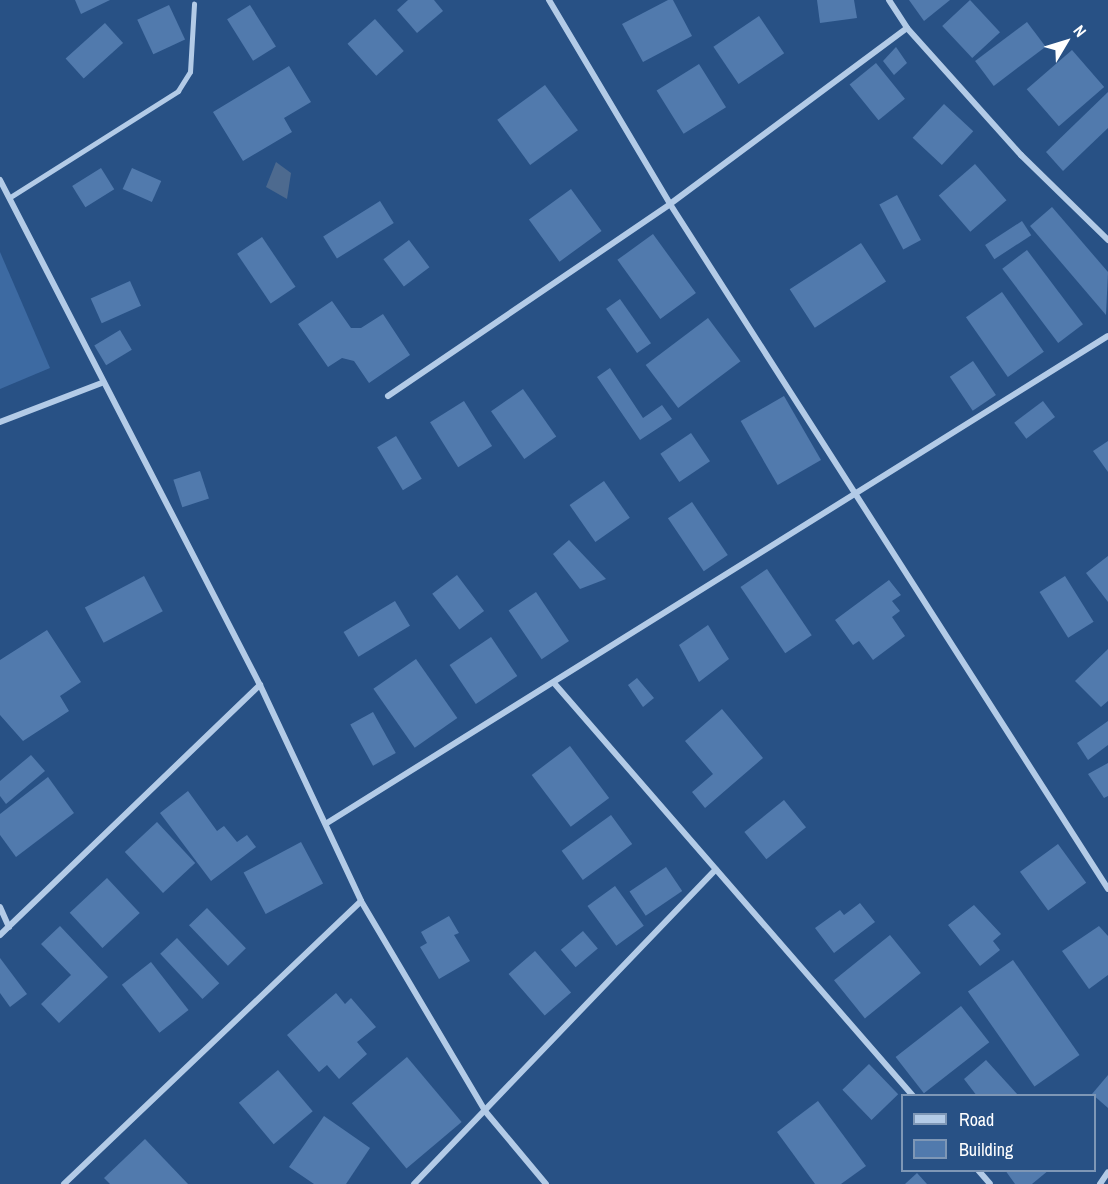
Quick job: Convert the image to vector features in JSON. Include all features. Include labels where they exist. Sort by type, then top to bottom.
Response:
[{"type":"street","points":[[549,0],[670,204],[1108,889]]},
{"type":"street","points":[[889,0],[907,28],[1021,155],[1108,240]]},
{"type":"street","points":[[388,396],[670,204],[907,28]]},
{"type":"street","points":[[0,180],[260,685],[327,823],[361,901],[486,1111],[546,1184]]},
{"type":"street","points":[[327,823],[1108,336]]},
{"type":"street","points":[[0,422],[104,382]]},
{"type":"street","points":[[554,683],[912,1094]]},
{"type":"street","points":[[0,935],[260,685]]},
{"type":"street","points":[[414,1184],[716,869]]},
{"type":"street","points":[[64,1184],[361,901]]},
{"type":"street","points":[[0,908],[9,927]]},
{"type":"street","points":[[980,1172],[990,1184]]},
{"type":"street","points":[[1100,1184],[1108,1172]]},
{"type":"lane","points":[[9,198],[178,91],[190,72],[194,4]]},
{"type":"shaded area","points":[[276,162],[291,173],[287,199],[266,187]]},
{"type":"shaded area","points":[[0,252],[50,368],[0,389]]},
{"type":"building","points":[[75,0],[110,0],[81,14]]},
{"type":"building","points":[[408,0],[434,0],[443,11],[417,33],[397,10]]},
{"type":"building","points":[[668,0],[673,0],[692,36],[643,62],[622,24]]},
{"type":"building","points":[[817,0],[854,0],[857,18],[820,23]]},
{"type":"building","points":[[909,0],[950,0],[924,21]]},
{"type":"building","points":[[970,0],[1000,32],[972,58],[942,26]]},
{"type":"building","points":[[169,5],[185,39],[153,54],[137,20]]},
{"type":"building","points":[[250,5],[276,47],[253,61],[227,19]]},
{"type":"building","points":[[759,16],[784,53],[739,84],[713,47]]},
{"type":"building","points":[[375,19],[404,51],[376,76],[348,44]]},
{"type":"building","points":[[1027,22],[1046,47],[994,86],[975,61]]},
{"type":"building","points":[[105,23],[123,43],[84,79],[66,58]]},
{"type":"building","points":[[896,47],[907,63],[894,75],[883,61]]},
{"type":"building","points":[[1072,50],[1104,87],[1059,126],[1027,89]]},
{"type":"building","points":[[876,63],[905,99],[879,120],[850,84]]},
{"type":"building","points":[[699,64],[726,107],[684,134],[657,90]]},
{"type":"building","points":[[289,66],[311,102],[284,118],[292,132],[243,161],[213,112]]},
{"type":"building","points":[[545,85],[578,130],[530,165],[497,120]]},
{"type":"building","points":[[1108,92],[1108,128],[1063,171],[1046,152]]},
{"type":"building","points":[[944,104],[973,131],[942,165],[913,138]]},
{"type":"building","points":[[975,164],[1006,200],[970,232],[939,195]]},
{"type":"building","points":[[101,168],[114,189],[85,207],[72,186]]},
{"type":"building","points":[[132,168],[161,181],[152,202],[123,189]]},
{"type":"building","points":[[571,189],[602,231],[559,262],[529,220]]},
{"type":"building","points":[[897,195],[921,240],[903,249],[879,204]]},
{"type":"building","points":[[380,201],[394,223],[337,259],[323,237]]},
{"type":"building","points":[[1052,207],[1108,272],[1106,315],[1030,226]]},
{"type":"building","points":[[1022,221],[1031,235],[994,259],[985,245]]},
{"type":"building","points":[[653,234],[696,293],[660,319],[617,260]]},
{"type":"building","points":[[262,237],[296,287],[271,304],[237,254]]},
{"type":"building","points":[[409,240],[429,267],[404,286],[383,259]]},
{"type":"building","points":[[861,243],[886,282],[815,328],[790,289]]},
{"type":"building","points":[[1027,250],[1083,324],[1058,343],[1002,269]]},
{"type":"building","points":[[130,281],[141,306],[102,323],[91,298]]},
{"type":"building","points":[[1002,292],[1044,352],[1008,377],[966,317]]},
{"type":"building","points":[[620,299],[651,343],[637,353],[606,309]]},
{"type":"building","points":[[332,301],[351,328],[361,328],[383,314],[410,355],[369,383],[354,361],[342,358],[328,367],[298,324]]},
{"type":"building","points":[[708,318],[740,361],[678,408],[646,365]]},
{"type":"building","points":[[120,330],[132,350],[106,365],[94,345]]},
{"type":"building","points":[[973,361],[996,395],[973,411],[950,377]]},
{"type":"building","points":[[610,368],[643,418],[662,405],[672,419],[640,440],[597,377]]},
{"type":"building","points":[[523,389],[556,437],[524,459],[491,411]]},
{"type":"building","points":[[784,396],[821,460],[778,485],[741,421]]},
{"type":"building","points":[[464,401],[492,446],[458,467],[430,422]]},
{"type":"building","points":[[1043,401],[1055,417],[1026,439],[1014,423]]},
{"type":"building","points":[[691,433],[710,461],[679,482],[660,454]]},
{"type":"building","points":[[396,436],[422,479],[403,490],[377,447]]},
{"type":"building","points":[[1108,441],[1108,472],[1093,451]]},
{"type":"building","points":[[200,471],[209,499],[182,507],[173,480]]},
{"type":"building","points":[[604,481],[630,518],[595,542],[570,505]]},
{"type":"building","points":[[692,502],[728,555],[704,571],[668,518]]},
{"type":"building","points":[[569,540],[606,579],[580,589],[553,554]]},
{"type":"building","points":[[1108,556],[1108,602],[1086,573]]},
{"type":"building","points":[[767,569],[812,635],[785,653],[740,587]]},
{"type":"building","points":[[457,575],[484,611],[459,630],[432,594]]},
{"type":"building","points":[[144,576],[163,611],[104,643],[85,607]]},
{"type":"building","points":[[1065,576],[1094,622],[1068,638],[1040,592]]},
{"type":"building","points":[[889,580],[901,595],[892,601],[900,611],[892,617],[905,636],[873,660],[859,641],[853,645],[835,620]]},
{"type":"building","points":[[536,592],[569,641],[542,659],[509,610]]},
{"type":"building","points":[[395,601],[410,626],[359,657],[344,632]]},
{"type":"building","points":[[708,625],[729,659],[699,682],[679,645]]},
{"type":"building","points":[[47,630],[81,682],[60,696],[69,711],[23,741],[0,715],[0,660]]},
{"type":"building","points":[[491,637],[517,676],[476,704],[450,665]]},
{"type":"building","points":[[1108,649],[1108,701],[1101,707],[1075,681]]},
{"type":"building","points":[[416,659],[457,718],[415,748],[373,689]]},
{"type":"building","points":[[637,678],[654,698],[643,707],[628,685]]},
{"type":"building","points":[[722,709],[763,758],[705,808],[692,792],[713,774],[685,741]]},
{"type":"building","points":[[373,712],[396,753],[373,766],[350,725]]},
{"type":"building","points":[[1108,721],[1108,745],[1088,760],[1077,743]]},
{"type":"building","points":[[570,746],[609,798],[571,827],[532,775]]},
{"type":"building","points":[[31,755],[45,771],[6,804],[0,796],[0,781]]},
{"type":"building","points":[[1108,763],[1108,796],[1104,798],[1088,774]]},
{"type":"building","points":[[48,777],[74,813],[16,857],[0,835],[0,814]]},
{"type":"building","points":[[188,791],[217,831],[224,826],[237,842],[247,835],[256,847],[211,881],[160,813]]},
{"type":"building","points":[[784,800],[806,827],[766,859],[744,832]]},
{"type":"building","points":[[611,815],[632,844],[583,880],[562,851]]},
{"type":"building","points":[[157,822],[195,863],[163,893],[125,852]]},
{"type":"building","points":[[301,842],[323,883],[266,914],[244,873]]},
{"type":"building","points":[[1058,844],[1086,883],[1048,910],[1020,872]]},
{"type":"building","points":[[666,867],[682,891],[646,916],[630,892]]},
{"type":"building","points":[[107,878],[140,913],[102,948],[70,913]]},
{"type":"building","points":[[615,886],[644,926],[616,946],[587,906]]},
{"type":"building","points":[[860,903],[875,922],[834,953],[815,928],[840,910],[844,915]]},
{"type":"building","points":[[974,905],[1001,934],[993,941],[1000,950],[980,966],[948,925]]},
{"type":"building","points":[[207,908],[246,948],[228,966],[189,925]]},
{"type":"building","points":[[449,916],[459,933],[454,935],[470,961],[439,979],[420,947],[427,943],[421,932]]},
{"type":"building","points":[[60,926],[108,977],[59,1023],[41,1004],[71,975],[41,944]]},
{"type":"building","points":[[1099,926],[1108,936],[1108,975],[1089,989],[1062,951]]},
{"type":"building","points":[[583,931],[598,949],[576,967],[561,950]]},
{"type":"building","points":[[890,935],[921,973],[865,1018],[834,980]]},
{"type":"building","points":[[177,938],[219,983],[202,999],[160,954]]},
{"type":"building","points":[[535,951],[571,993],[545,1015],[509,974]]},
{"type":"building","points":[[0,958],[27,994],[10,1007],[0,993]]},
{"type":"building","points":[[1013,960],[1080,1055],[1034,1087],[968,992]]},
{"type":"building","points":[[151,962],[189,1010],[159,1033],[122,985]]},
{"type":"building","points":[[336,993],[345,1004],[351,998],[376,1027],[357,1042],[367,1054],[339,1079],[327,1065],[319,1072],[287,1035]]},
{"type":"building","points":[[961,1006],[989,1042],[924,1093],[896,1057]]},
{"type":"building","points":[[407,1057],[462,1122],[406,1168],[352,1103]]},
{"type":"building","points":[[986,1060],[1017,1094],[975,1094],[964,1079]]},
{"type":"building","points":[[869,1064],[898,1094],[872,1120],[842,1090]]},
{"type":"building","points":[[278,1070],[313,1111],[274,1144],[239,1103]]},
{"type":"building","points":[[1108,1075],[1108,1108],[1096,1098],[1096,1094],[1092,1094]]},
{"type":"building","points":[[818,1101],[866,1166],[841,1184],[815,1184],[777,1132]]},
{"type":"building","points":[[324,1116],[370,1148],[346,1184],[314,1184],[289,1167]]},
{"type":"building","points":[[145,1139],[188,1184],[110,1184],[104,1178]]},
{"type":"building","points":[[1006,1172],[1047,1172],[1032,1184],[1015,1184]]},
{"type":"building","points":[[917,1173],[927,1184],[905,1184]]}]
